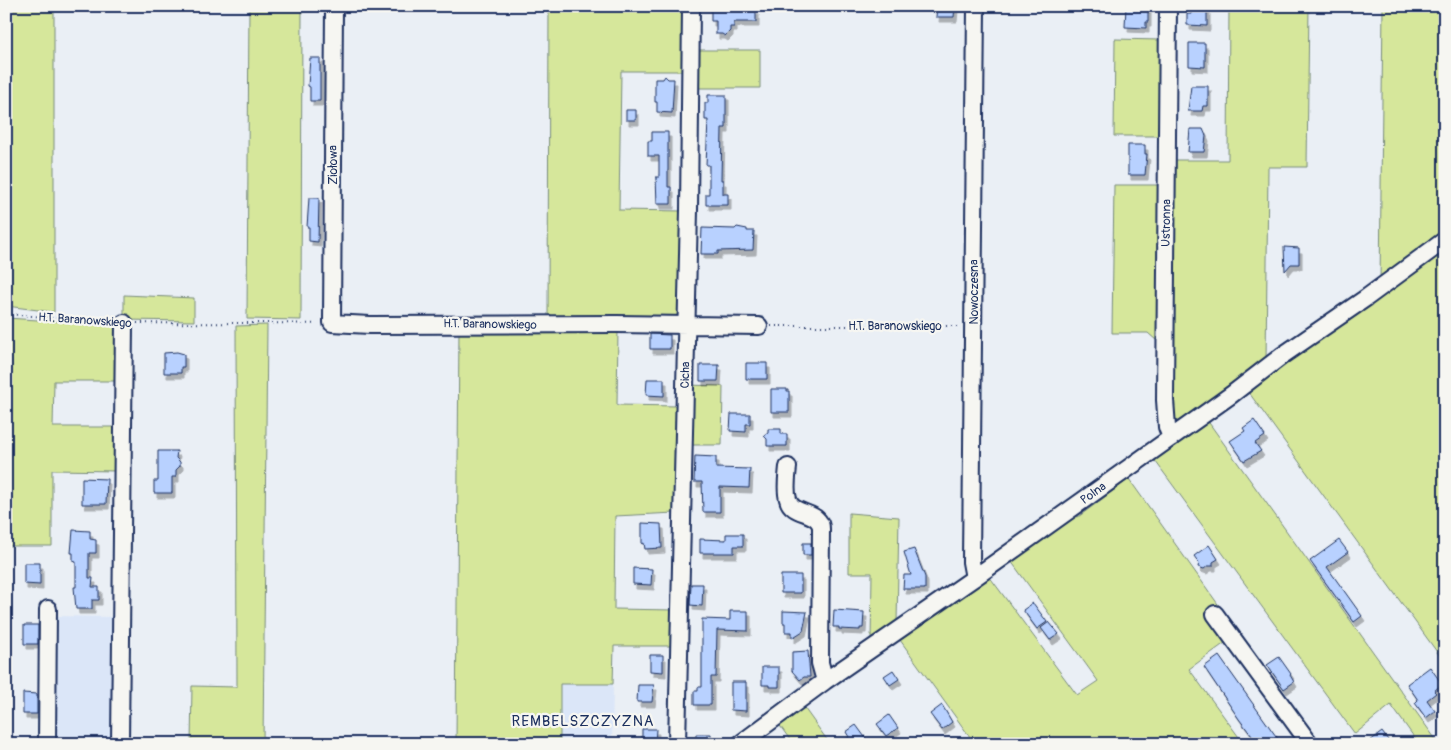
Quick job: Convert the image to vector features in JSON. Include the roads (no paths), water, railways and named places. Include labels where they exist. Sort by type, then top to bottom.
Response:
[{"type":"street","name":"Ziołowa","points":[[332,323],[334,6]]},
{"type":"street","name":"Cicha","points":[[677,744],[691,6]]},
{"type":"street","name":"Nowoczesna","points":[[974,578],[971,562],[976,6]]},
{"type":"street","name":"Ustronna","points":[[1168,6],[1165,400],[1167,427],[1171,438]]},
{"type":"street","name":"Polna","points":[[740,744],[1171,438],[1231,395],[1283,354],[1366,298],[1445,240]]},
{"type":"street","points":[[120,744],[124,323]]},
{"type":"street","name":"H.T. Baranowskiego","points":[[332,323],[370,325],[474,323],[759,326]]},
{"type":"street","points":[[788,467],[787,496],[789,503],[815,518],[819,522],[821,529],[820,663],[825,682]]},
{"type":"street","points":[[47,744],[48,609]]},
{"type":"street","points":[[1215,614],[1310,744]]},
{"type":"district","name":"REMBELSZCZYZNA","points":[[583,721]]}]
